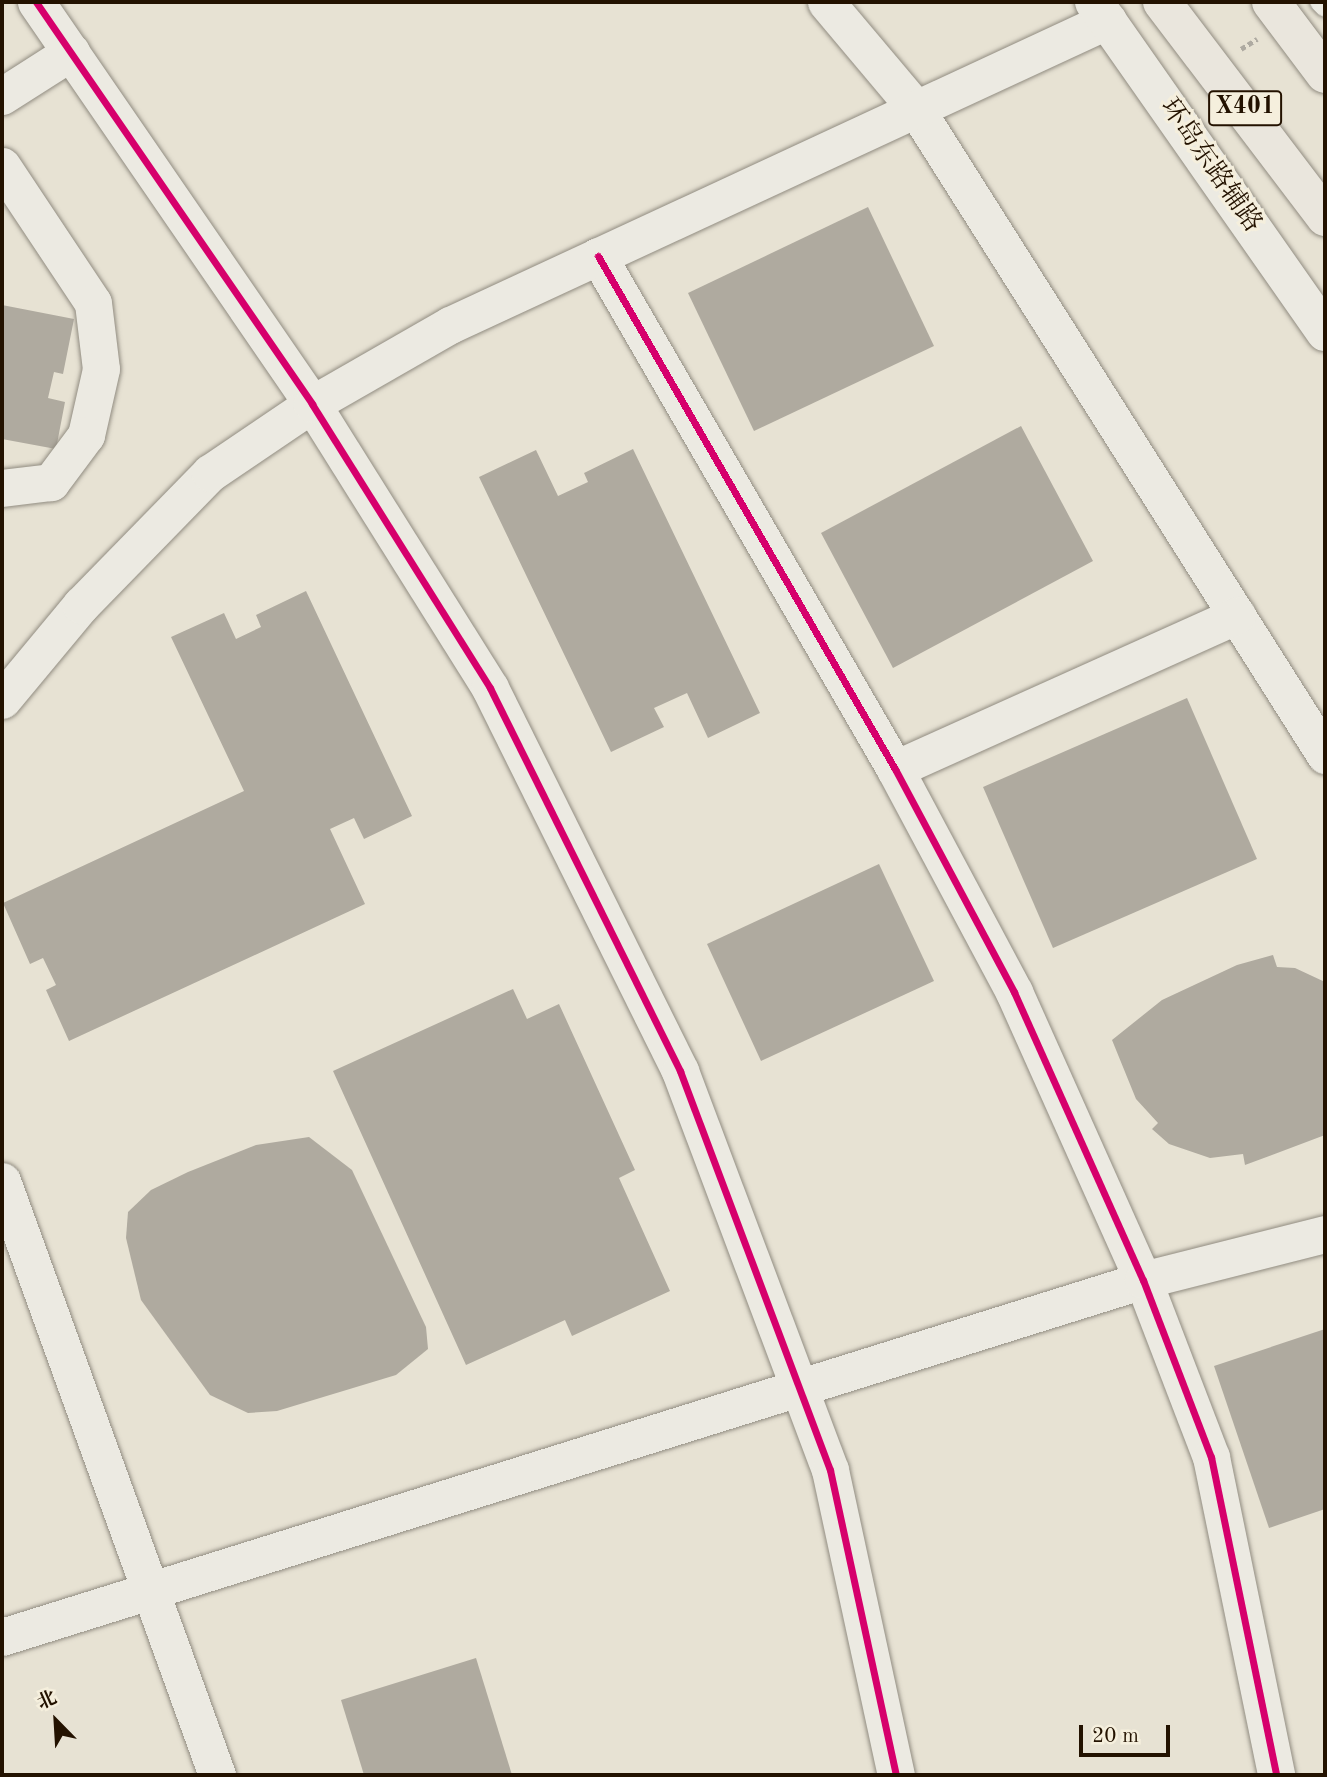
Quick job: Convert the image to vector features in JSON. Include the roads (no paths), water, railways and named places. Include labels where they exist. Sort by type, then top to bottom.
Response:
[{"type":"main road","name":"X401","points":[[1162,2],[1297,174],[1325,216]]},
{"type":"main road","points":[[1271,2],[1325,74]]},
{"type":"street","points":[[36,2],[312,404],[490,688],[668,1046],[830,1470],[896,1775]]},
{"type":"street","points":[[826,2],[916,109],[1325,755]]},
{"type":"street","points":[[2,700],[81,605],[210,473],[312,404],[450,324],[916,109],[1101,11]]},
{"type":"street","name":"环岛东路辅路","points":[[1101,11],[1325,332]]},
{"type":"street","points":[[2,96],[71,52]]},
{"type":"street","points":[[2,166],[93,303],[101,369],[86,435],[51,482],[2,488]]},
{"type":"street","points":[[1297,174],[1325,237]]},
{"type":"street","points":[[598,256],[895,769],[1014,992],[1143,1280],[1211,1457],[1276,1775]]},
{"type":"street","points":[[895,769],[1237,615]]},
{"type":"street","points":[[2,1181],[147,1592],[217,1775]]},
{"type":"street","points":[[2,1637],[1143,1280],[1325,1234]]},
{"type":"lane","points":[[1319,2],[1325,8]]}]
